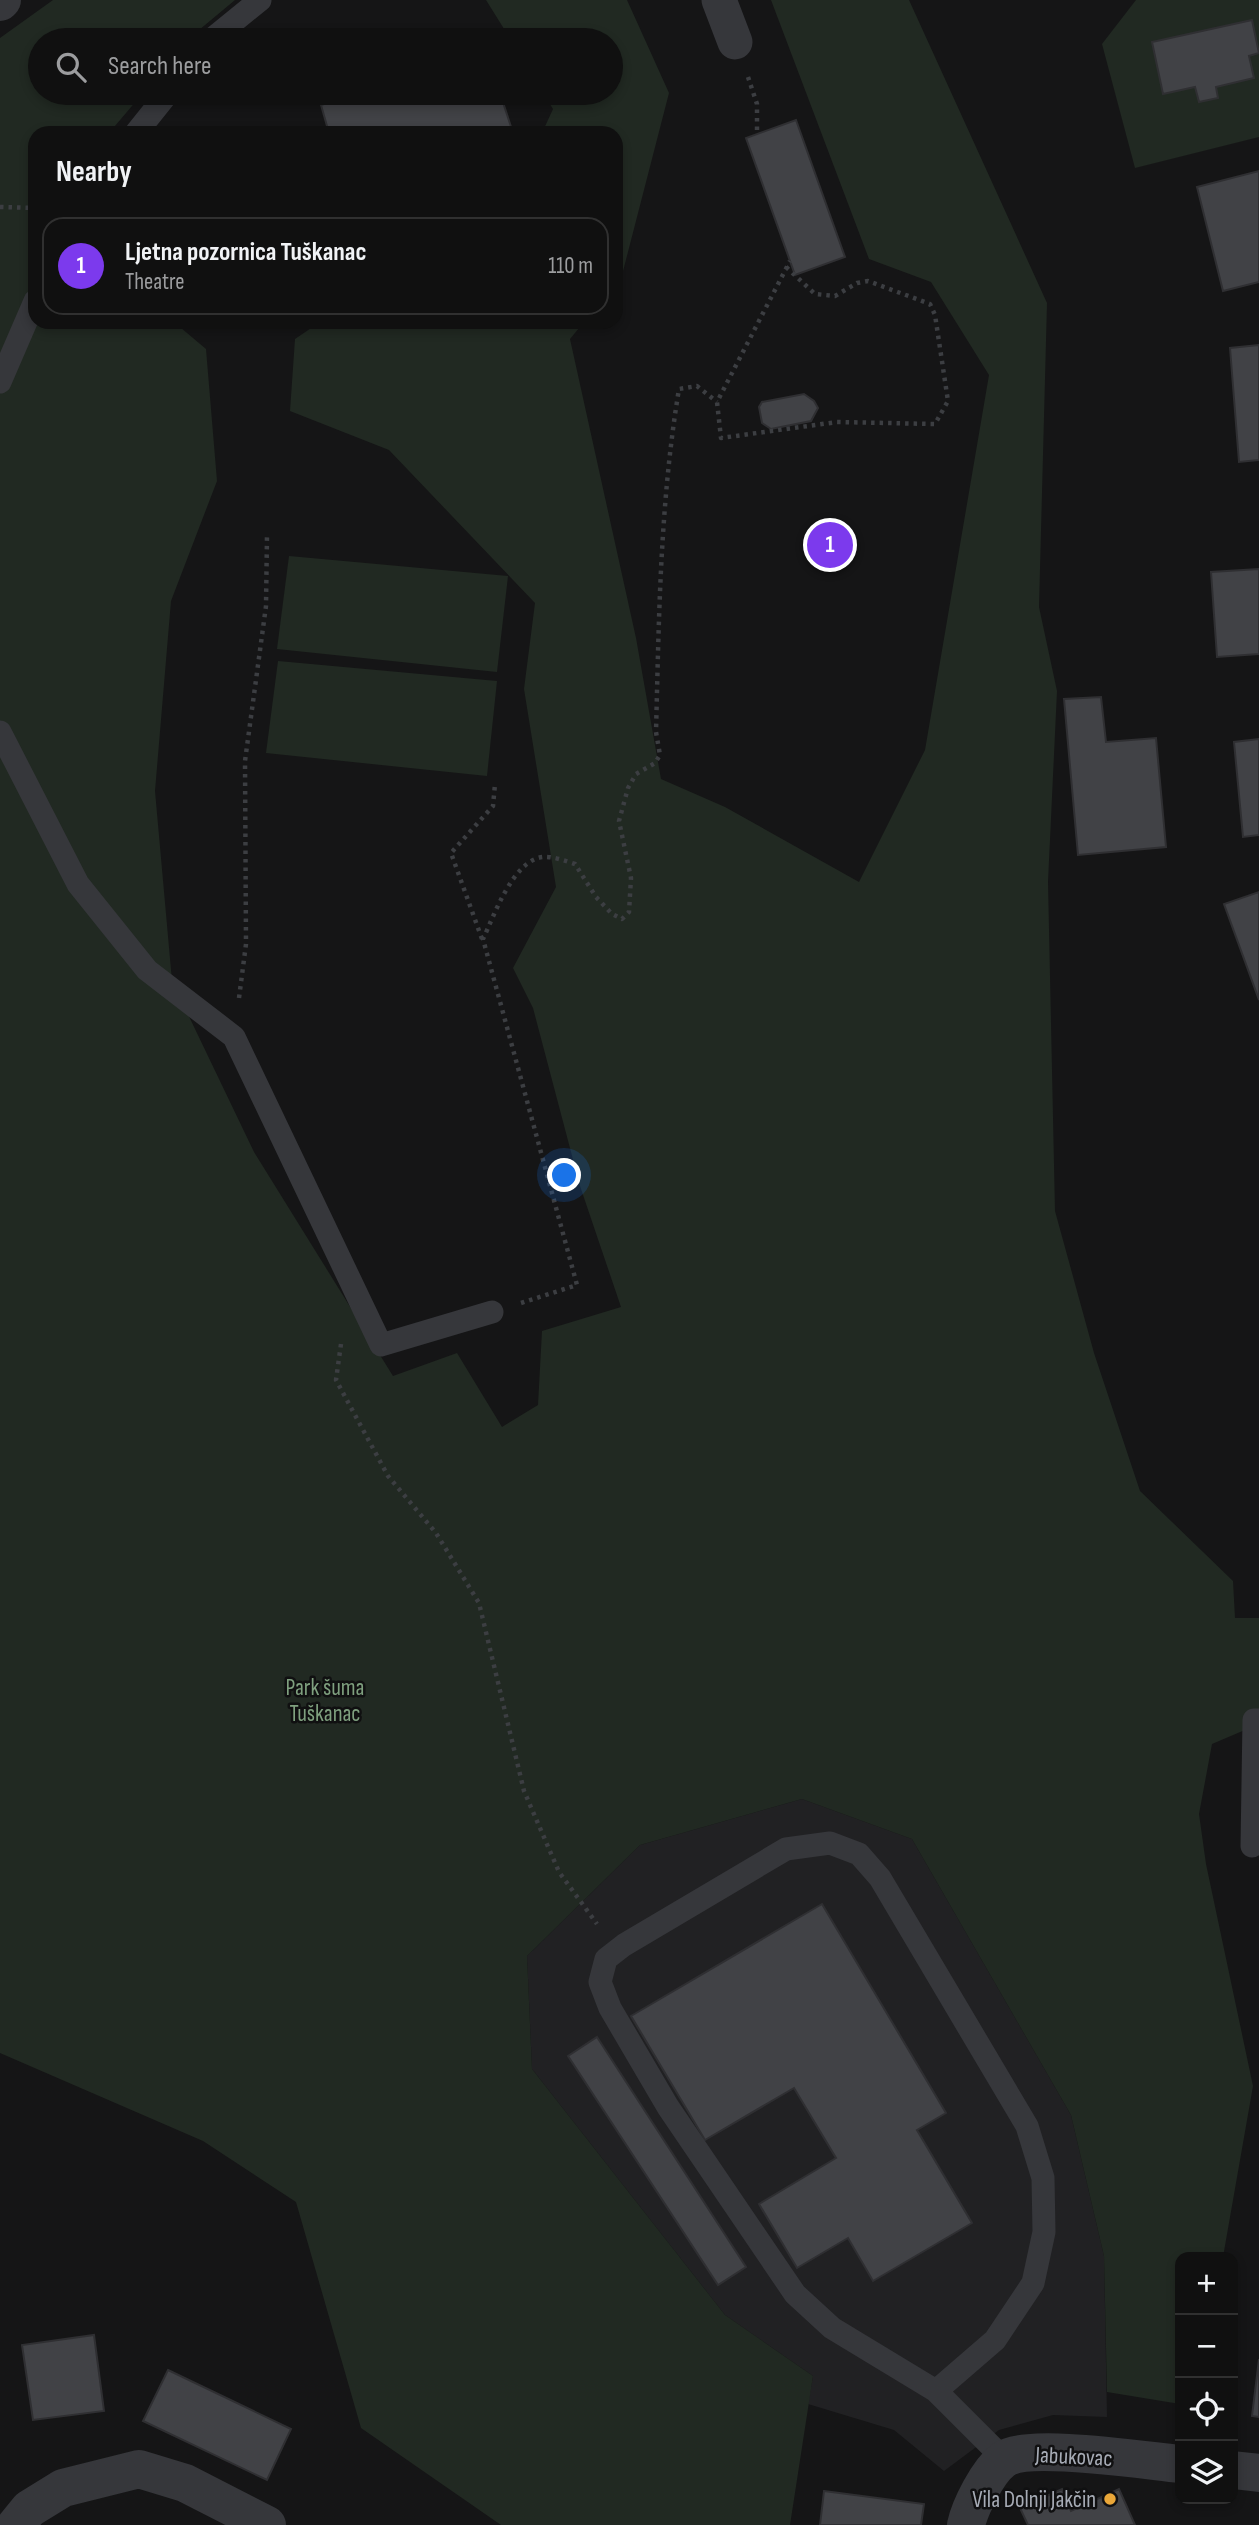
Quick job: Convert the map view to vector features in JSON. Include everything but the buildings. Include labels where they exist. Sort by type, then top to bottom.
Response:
[{"type":"street","points":[[719,0],[740,56]]},
{"type":"street","name":"Jabukovac","points":[[965,2525],[977,2496],[1004,2459],[1031,2451],[1175,2464]]},
{"type":"street","points":[[16,2525],[29,2509],[63,2488],[139,2469],[185,2483],[267,2525]]},
{"type":"street","points":[[1238,2471],[1259,2473]]},
{"type":"lane","points":[[226,28],[260,0]]},
{"type":"lane","points":[[142,126],[158,105]]},
{"type":"lane","points":[[0,382],[28,317]]},
{"type":"lane","points":[[0,732],[78,884],[148,970],[234,1037],[350,1284],[382,1345],[492,1312]]},
{"type":"lane","points":[[1252,1846],[1254,1720],[1259,1720]]},
{"type":"lane","points":[[936,2391],[995,2340],[1033,2283],[1044,2232],[1043,2178],[1027,2126],[880,1878],[859,1854],[830,1843],[786,1849],[624,1945],[607,1959],[600,1982],[610,2008],[668,2107],[795,2294],[832,2328],[936,2391],[1004,2459]]},
{"type":"path","points":[[740,56],[757,104],[757,134]]},
{"type":"path","points":[[0,207],[28,208]]},
{"type":"path","points":[[786,267],[815,294],[835,296],[857,283],[868,281],[930,304],[935,315],[948,401],[935,424],[837,422],[721,438],[717,401],[786,267],[790,261]]},
{"type":"path","points":[[483,939],[507,887],[528,862],[543,857],[575,864],[612,915],[622,919],[629,912],[631,878],[619,821],[628,788],[636,774],[655,763],[660,755],[656,732],[661,537],[667,460],[679,389],[697,386],[717,401]]},
{"type":"path","points":[[234,1037],[247,944],[245,761],[266,606],[267,536]]},
{"type":"path","points":[[492,1312],[577,1285],[483,939],[451,853],[493,806],[495,784]]},
{"type":"path","points":[[350,1284],[336,1380],[388,1476],[436,1533],[479,1604],[524,1791],[559,1872],[595,1919],[607,1959]]},
{"type":"shaded area","points":[[802,1799],[912,1839],[1071,2115],[1104,2256],[1107,2417],[1053,2415],[999,2430],[944,2471],[894,2430],[808,2404],[813,2376],[725,2315],[532,2069],[527,1956],[640,1845]]},
{"type":"green space","name":"Park šuma Tuškanac","points":[[53,0],[235,0],[201,28],[28,28],[28,105],[133,105],[115,126],[28,126],[28,329],[182,329],[206,349],[217,481],[171,601],[155,791],[172,981],[254,1152],[393,1376],[457,1353],[502,1427],[538,1405],[542,1331],[621,1307],[580,1186],[533,1008],[513,968],[556,887],[524,689],[535,603],[389,450],[290,411],[295,339],[310,329],[578,329],[570,339],[636,638],[661,779],[725,807],[859,882],[925,750],[989,375],[931,282],[869,259],[771,0],[909,0],[1047,303],[1039,607],[1057,691],[1048,882],[1055,1211],[1094,1353],[1140,1491],[1233,1581],[1235,1618],[1259,1618],[1259,1724],[1212,1744],[1199,1814],[1206,1864],[1253,2086],[1224,2252],[1175,2252],[1175,2403],[1107,2392],[1104,2256],[1071,2115],[912,1839],[802,1799],[640,1845],[527,1956],[532,2069],[725,2315],[813,2376],[790,2525],[501,2525],[361,2428],[296,2202],[203,2141],[0,2053],[0,38]]},
{"type":"green space","points":[[486,0],[627,0],[669,93],[623,271],[623,126],[545,126],[553,109],[550,105],[623,105],[623,28],[504,28]]},
{"type":"green space","points":[[1136,0],[1259,0],[1259,137],[1135,168],[1102,44]]},
{"type":"green space","points":[[289,556],[508,576],[497,672],[277,649]]},
{"type":"green space","points":[[278,661],[497,681],[487,776],[266,753]]},
{"type":"place","name":"Ljetna pozornica Tuškanac","points":[[830,545]]},
{"type":"place","name":"Vila Dolnji Jakčin","points":[[1110,2499]]}]
